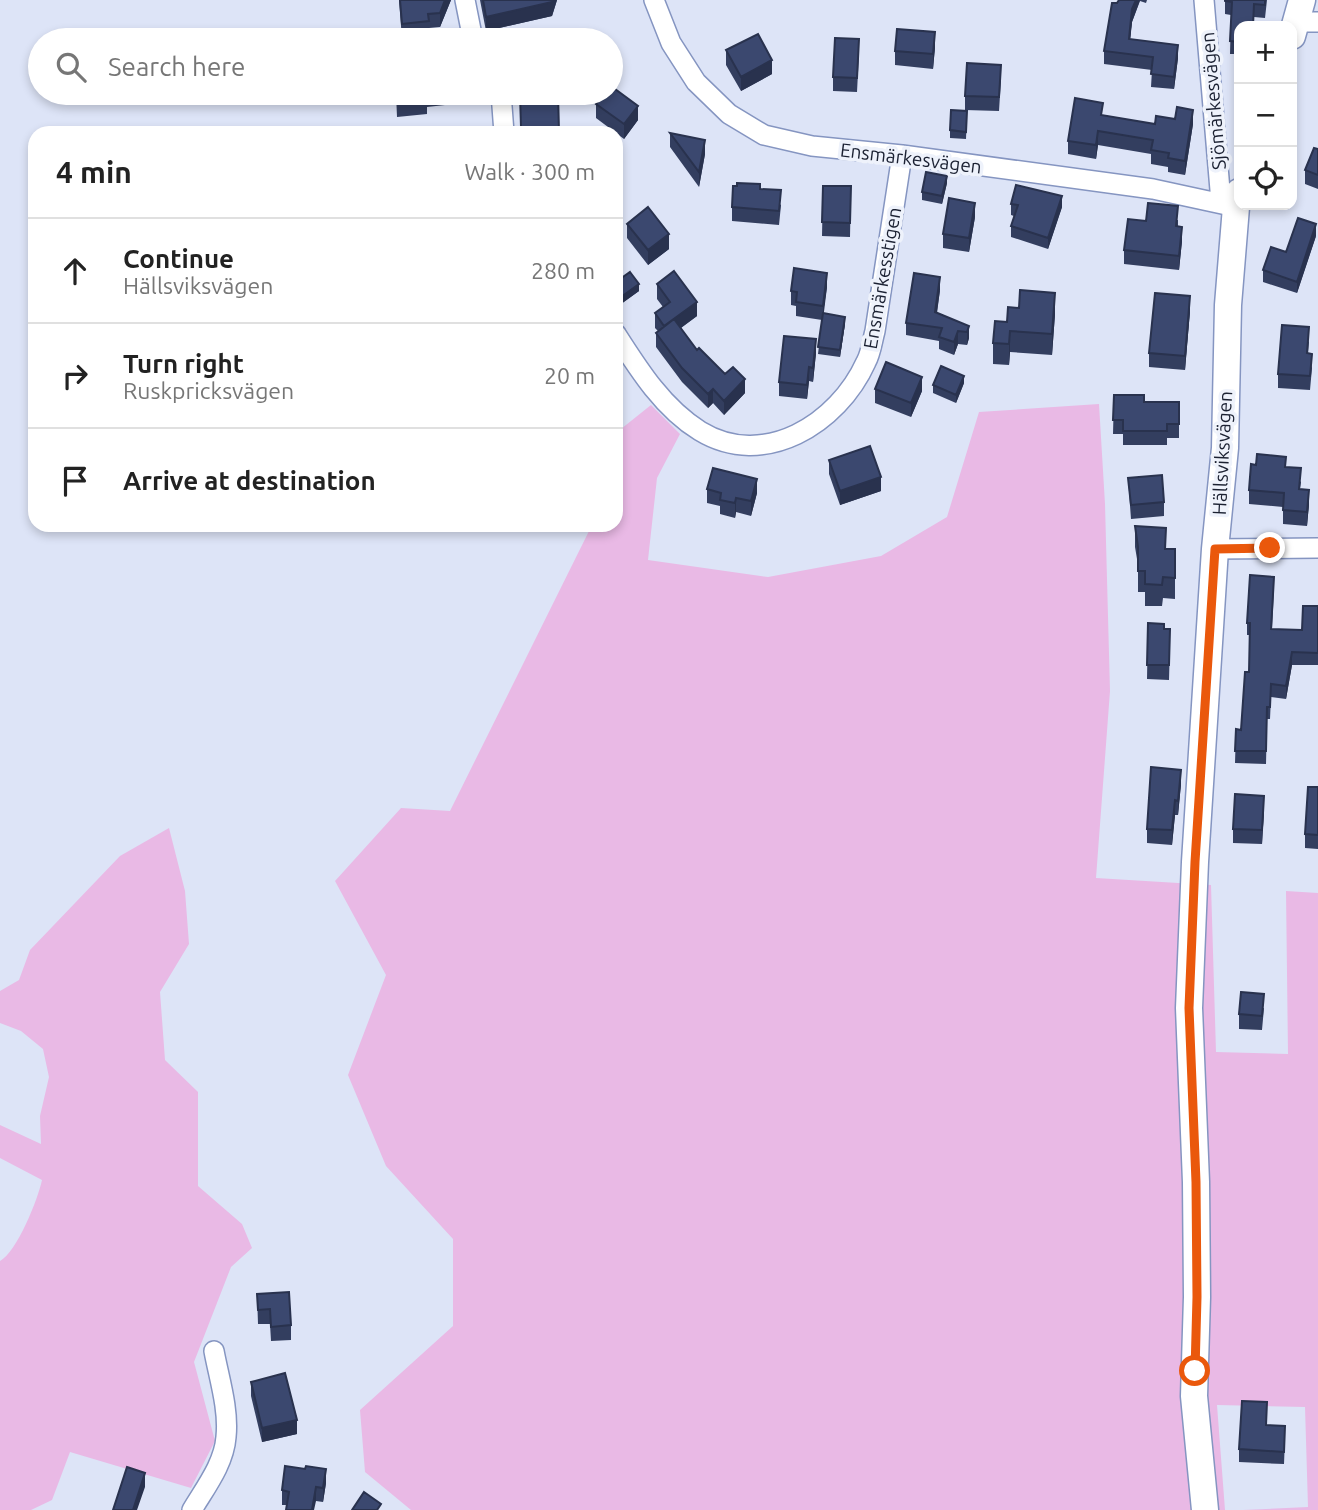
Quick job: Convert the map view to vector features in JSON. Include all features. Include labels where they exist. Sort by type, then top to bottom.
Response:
[{"type":"street","points":[[465,0],[471,28]]},
{"type":"street","name":"Ensmärkesvägen","points":[[654,0],[671,43],[696,82],[712,100],[764,135],[812,146],[902,155],[1232,200]]},
{"type":"street","name":"Sjömärkesvägen","points":[[1204,0],[1232,200]]},
{"type":"street","points":[[502,105],[503,126]]},
{"type":"street","name":"Ensmärkesstigen","points":[[623,344],[674,411],[703,432],[731,444],[752,447],[786,439],[828,416],[848,393],[868,360],[875,331],[902,155]]},
{"type":"street","name":"Hällsviksvägen","points":[[1205,1510],[1194,1396],[1196,1196],[1189,1008],[1195,862],[1215,549],[1225,448],[1232,200]]},
{"type":"street","points":[[1215,549],[1318,548]]},
{"type":"street","points":[[192,1510],[215,1472],[226,1437],[226,1421],[214,1351]]},
{"type":"shaded area","points":[[1099,404],[1105,504],[1110,691],[1096,878],[1211,885],[1216,1052],[1288,1054],[1286,891],[1318,893],[1318,1510],[1243,1510],[1308,1507],[1305,1407],[1217,1405],[1225,1510],[411,1510],[365,1472],[360,1410],[453,1326],[453,1239],[386,1166],[348,1075],[386,975],[335,881],[401,808],[450,811],[589,532],[623,532],[623,427],[651,405],[680,434],[657,478],[648,560],[768,577],[881,556],[947,517],[979,412]]},
{"type":"shaded area","points":[[169,828],[185,891],[189,944],[160,992],[165,1060],[198,1092],[198,1186],[242,1224],[252,1248],[231,1267],[194,1362],[215,1441],[191,1488],[70,1452],[52,1500],[31,1510],[0,1510],[0,1261],[7,1256],[20,1236],[42,1180],[0,1158],[0,1125],[41,1144],[40,1116],[49,1077],[43,1049],[21,1031],[0,1023],[0,991],[19,980],[30,950],[120,856]]},
{"type":"building","points":[[400,0],[445,0],[440,13],[428,14],[429,21],[402,24]]},
{"type":"building","points":[[483,0],[553,0],[486,17]]},
{"type":"building","points":[[1119,0],[1136,0],[1132,9],[1129,39],[1178,45],[1174,77],[1151,74],[1153,57],[1104,51],[1112,3]]},
{"type":"building","points":[[1265,0],[1265,5],[1254,4],[1253,21],[1234,21],[1234,41],[1230,41],[1232,2],[1225,1]]},
{"type":"building","points":[[897,29],[935,32],[933,54],[895,51]]},
{"type":"building","points":[[758,34],[772,60],[741,77],[726,50]]},
{"type":"building","points":[[835,38],[859,39],[857,78],[833,77]]},
{"type":"building","points":[[967,63],[1001,65],[999,97],[965,96]]},
{"type":"building","points":[[623,95],[638,106],[624,124],[597,105],[623,105]]},
{"type":"building","points":[[1075,98],[1103,103],[1101,115],[1155,124],[1156,116],[1175,119],[1177,107],[1193,110],[1185,161],[1168,158],[1169,153],[1151,150],[1153,140],[1098,131],[1096,145],[1068,141]]},
{"type":"building","points":[[520,105],[558,105],[559,126],[521,126]]},
{"type":"building","points":[[951,110],[967,111],[966,132],[950,130]]},
{"type":"building","points":[[670,133],[705,140],[699,172]]},
{"type":"building","points":[[1314,148],[1318,149],[1318,175],[1305,170]]},
{"type":"building","points":[[926,172],[947,176],[942,196],[922,192]]},
{"type":"building","points":[[737,183],[760,184],[760,189],[781,190],[779,211],[732,207],[733,186],[737,186]]},
{"type":"building","points":[[1016,185],[1062,196],[1048,238],[1011,226],[1018,205],[1011,204]]},
{"type":"building","points":[[823,186],[851,186],[850,223],[822,222]]},
{"type":"building","points":[[949,198],[975,203],[969,238],[943,234]]},
{"type":"building","points":[[1148,203],[1178,206],[1176,226],[1182,227],[1179,256],[1124,250],[1128,219],[1146,221]]},
{"type":"building","points":[[648,207],[669,234],[648,250],[627,224]]},
{"type":"building","points":[[1298,218],[1316,224],[1297,282],[1263,270],[1271,247],[1286,252]]},
{"type":"building","points":[[794,268],[827,273],[823,306],[796,302],[797,292],[791,291]]},
{"type":"building","points":[[674,271],[697,302],[664,326],[655,313],[670,302],[657,284]]},
{"type":"building","points":[[630,272],[639,284],[623,296],[623,277]]},
{"type":"building","points":[[914,273],[940,277],[935,312],[969,326],[967,332],[958,331],[954,342],[939,337],[942,328],[906,323]]},
{"type":"building","points":[[1020,290],[1055,293],[1052,334],[1010,331],[1009,344],[993,343],[995,321],[1007,322],[1008,307],[1019,308]]},
{"type":"building","points":[[1155,293],[1190,296],[1185,356],[1149,353]]},
{"type":"building","points":[[823,313],[845,317],[840,350],[818,347]]},
{"type":"building","points":[[674,319],[697,350],[699,348],[725,374],[733,367],[745,379],[724,401],[713,389],[708,394],[682,368],[656,333]]},
{"type":"building","points":[[1282,325],[1309,327],[1307,353],[1312,354],[1310,376],[1278,374]]},
{"type":"building","points":[[784,336],[816,339],[813,368],[809,367],[807,385],[779,382]]},
{"type":"building","points":[[886,362],[922,377],[911,403],[875,389]]},
{"type":"building","points":[[941,366],[964,376],[956,395],[933,385]]},
{"type":"building","points":[[1114,395],[1144,395],[1144,402],[1179,402],[1179,424],[1167,424],[1167,431],[1123,431],[1123,420],[1113,420]]},
{"type":"building","points":[[870,446],[881,477],[840,491],[829,460]]},
{"type":"building","points":[[1257,454],[1286,457],[1285,467],[1301,468],[1299,489],[1309,490],[1307,512],[1283,510],[1284,493],[1249,490],[1251,464],[1256,465]]},
{"type":"building","points":[[713,468],[757,479],[751,501],[736,498],[735,503],[720,500],[721,493],[707,489]]},
{"type":"building","points":[[1162,475],[1164,502],[1131,505],[1128,478]]},
{"type":"building","points":[[1135,526],[1166,528],[1165,549],[1175,549],[1175,578],[1163,577],[1162,585],[1145,584],[1145,571],[1138,571]]},
{"type":"building","points":[[1250,575],[1274,577],[1271,629],[1302,630],[1303,606],[1318,606],[1318,653],[1292,652],[1286,686],[1271,684],[1270,707],[1267,707],[1266,751],[1235,751],[1236,729],[1241,730],[1245,672],[1249,672],[1250,623],[1247,623]]},
{"type":"building","points":[[1148,623],[1164,624],[1164,629],[1170,629],[1169,665],[1147,665]]},
{"type":"building","points":[[1151,767],[1181,770],[1172,830],[1147,829]]},
{"type":"building","points":[[1308,787],[1318,787],[1318,835],[1305,834]]},
{"type":"building","points":[[1235,794],[1264,796],[1262,830],[1233,829]]},
{"type":"building","points":[[1241,992],[1264,994],[1262,1016],[1239,1014]]},
{"type":"building","points":[[289,1292],[291,1325],[271,1327],[270,1309],[258,1310],[257,1294]]},
{"type":"building","points":[[285,1373],[297,1420],[262,1428],[251,1382]]},
{"type":"building","points":[[1242,1401],[1267,1402],[1266,1425],[1285,1426],[1284,1452],[1239,1449]]},
{"type":"building","points":[[285,1466],[326,1469],[323,1488],[316,1487],[312,1510],[286,1510],[289,1492],[282,1490]]},
{"type":"building","points":[[127,1467],[145,1473],[133,1510],[113,1510]]},
{"type":"building","points":[[364,1492],[381,1504],[377,1510],[352,1510]]},
{"type":"route","points":[[1195,1371],[1196,1182],[1189,1008],[1195,862],[1215,549],[1270,548]]}]
